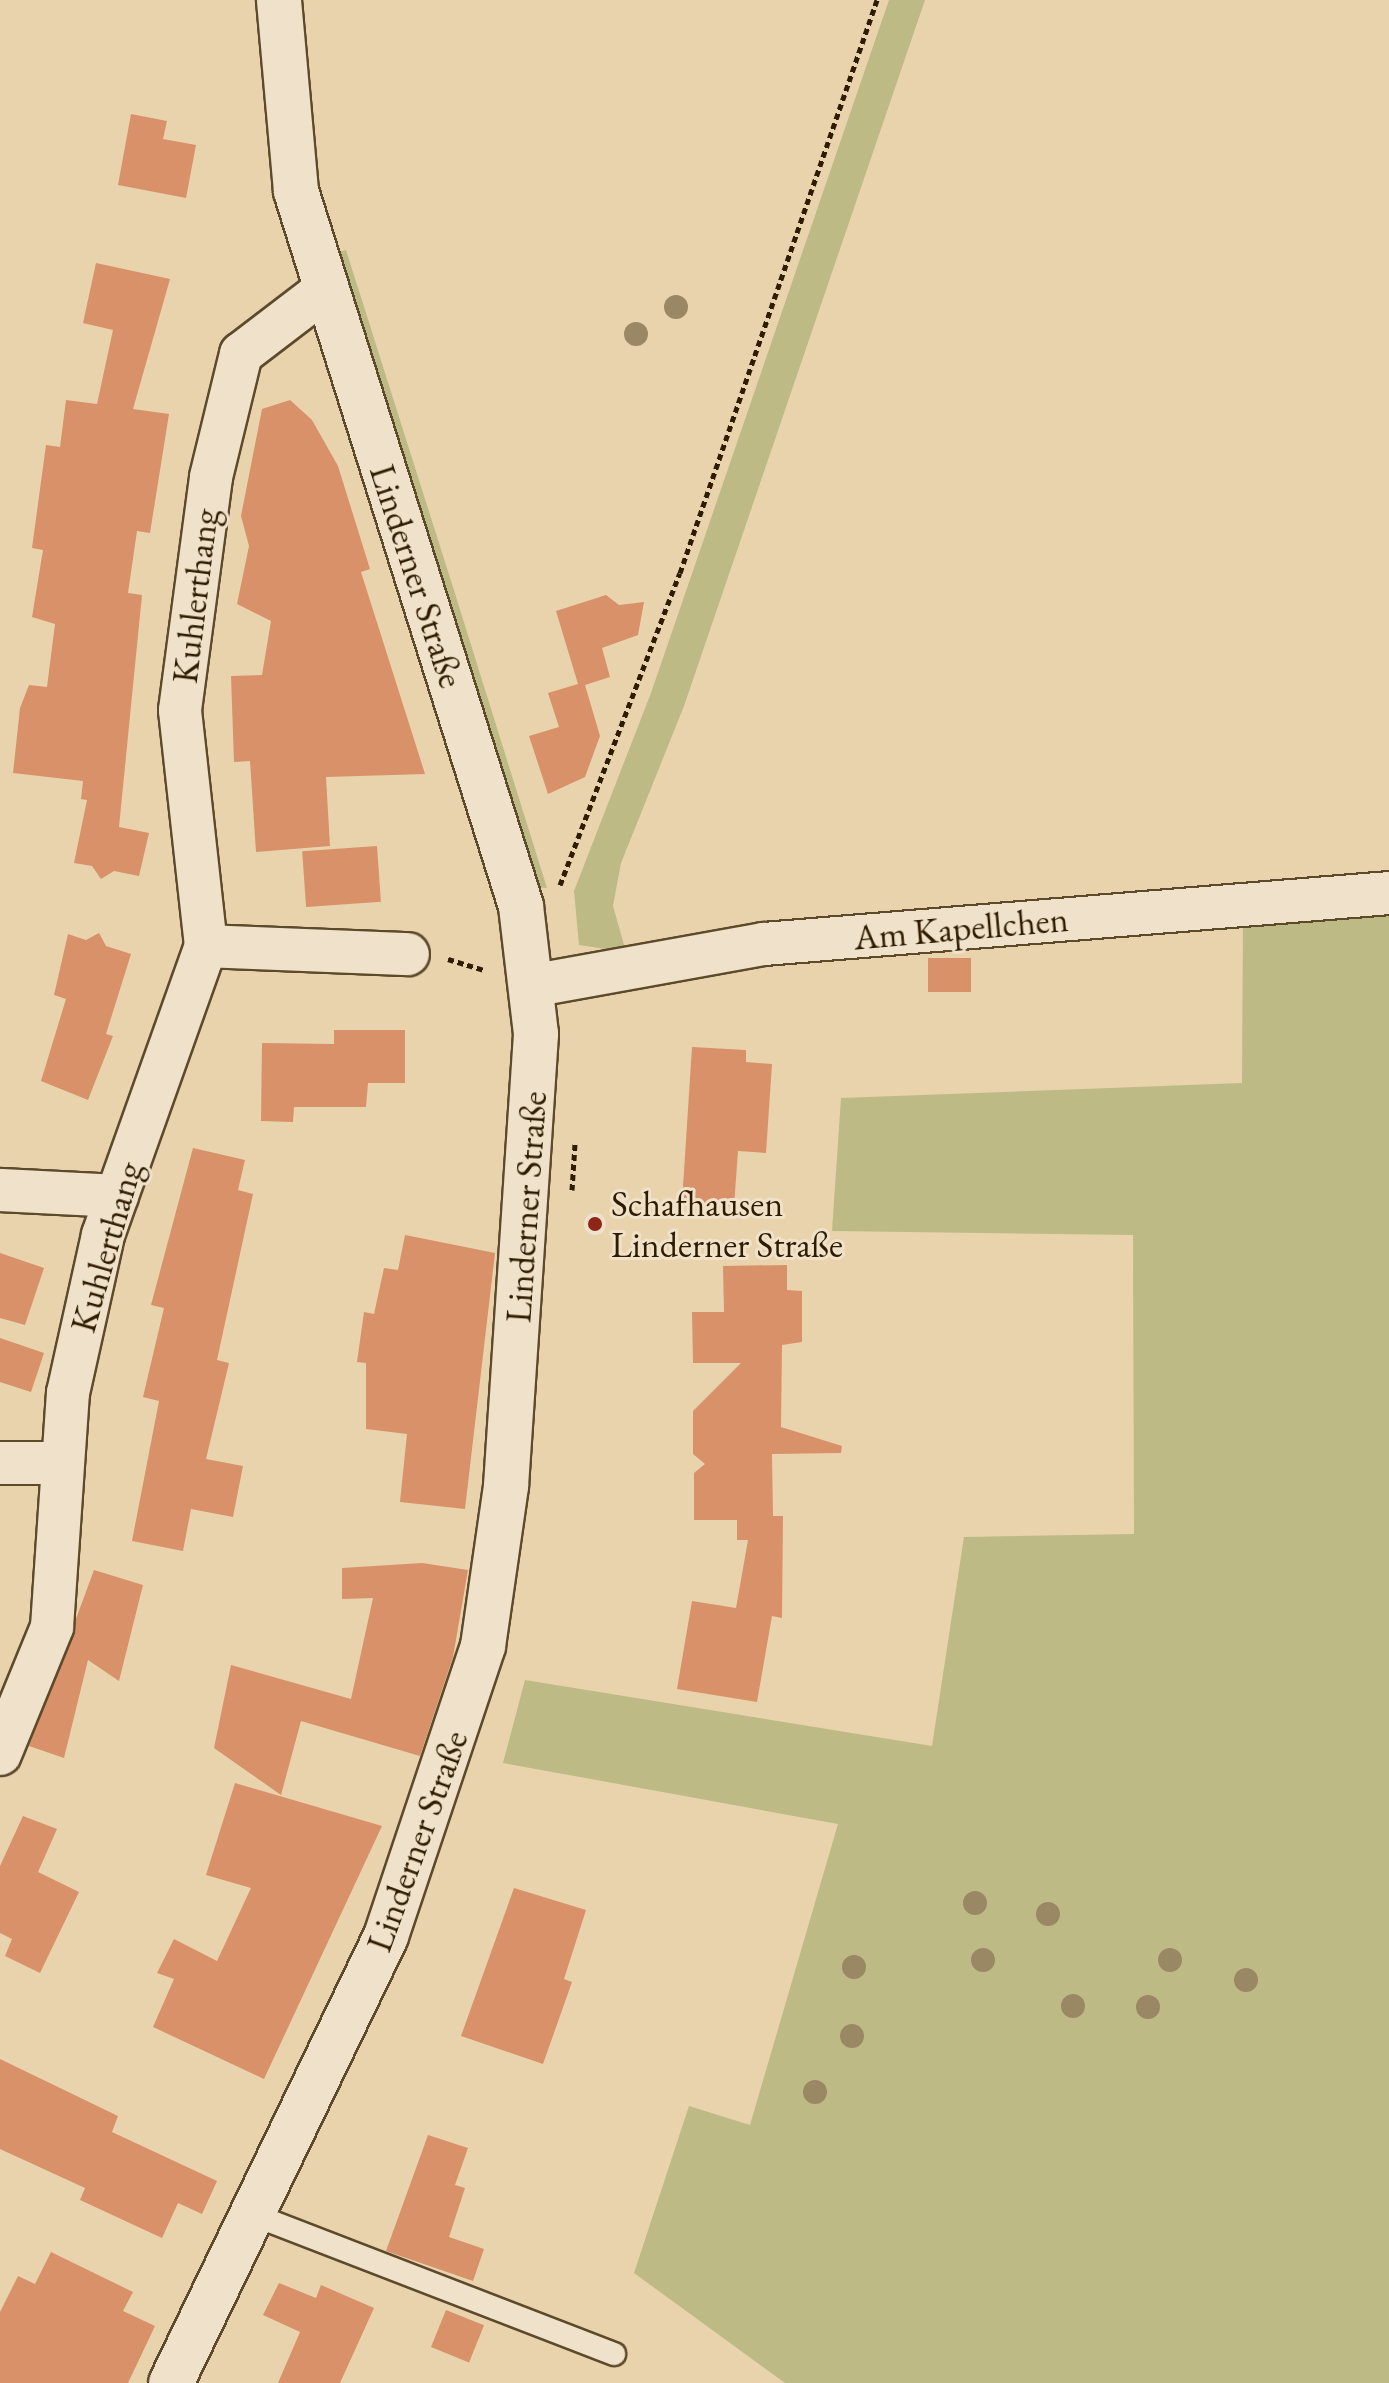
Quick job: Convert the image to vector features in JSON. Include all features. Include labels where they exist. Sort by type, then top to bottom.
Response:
[{"type":"main road","name":"Linderner Straße","points":[[171,2383],[386,1936],[483,1646],[506,1486],[528,1223],[536,985],[521,906],[296,191],[279,0]]},
{"type":"street","name":"Kuhlerthang","points":[[0,1754],[52,1627],[68,1393],[117,1196],[206,946],[180,710],[211,477],[241,354],[326,289]]},
{"type":"street","name":"Am Kapellchen","points":[[536,985],[764,944],[1389,893]]},
{"type":"street","points":[[206,946],[408,954]]},
{"type":"street","points":[[0,1190],[117,1196]]},
{"type":"street","points":[[0,1463],[61,1463]]},
{"type":"lane","points":[[254,2215],[614,2354]]},
{"type":"path","points":[[550,884],[554,899],[680,573],[877,0]]},
{"type":"path","points":[[408,954],[536,985]]},
{"type":"path","points":[[571,1195],[575,1131]]},
{"type":"shaded area","points":[[889,0],[925,0],[684,706],[621,863],[613,906],[626,952],[579,945],[574,891],[651,693]]},
{"type":"shaded area","points":[[346,250],[547,888],[534,887],[332,254]]},
{"type":"shaded area","points":[[1389,911],[1389,2383],[785,2383],[634,2273],[689,2106],[750,2125],[838,1824],[503,1763],[525,1680],[932,1746],[964,1537],[1134,1534],[1133,1235],[832,1231],[841,1098],[1242,1083],[1243,918]]},
{"type":"building","points":[[131,114],[167,121],[163,139],[196,145],[186,198],[118,185]]},
{"type":"building","points":[[96,263],[170,279],[133,409],[169,414],[150,533],[137,531],[128,593],[142,595],[119,827],[149,833],[139,876],[114,871],[101,879],[92,866],[74,863],[87,800],[81,799],[83,781],[13,773],[20,708],[29,685],[47,687],[55,624],[32,617],[43,550],[32,548],[46,445],[60,447],[66,400],[97,404],[113,330],[83,323]]},
{"type":"building","points":[[290,400],[312,420],[338,466],[370,569],[361,572],[425,774],[326,777],[330,846],[256,852],[250,761],[234,762],[231,676],[262,675],[271,621],[237,604],[249,546],[241,516],[262,409]]},
{"type":"building","points":[[606,595],[619,605],[644,602],[638,635],[602,648],[610,677],[585,685],[600,736],[585,777],[548,794],[529,736],[559,727],[548,693],[578,684],[556,611]]},
{"type":"building","points":[[377,846],[381,902],[306,907],[302,851]]},
{"type":"building","points":[[99,933],[106,946],[131,954],[106,1034],[113,1036],[88,1100],[41,1081],[66,999],[54,995],[68,934],[86,940]]},
{"type":"building","points":[[928,958],[971,958],[971,992],[928,992]]},
{"type":"building","points":[[334,1030],[405,1030],[405,1083],[368,1083],[366,1107],[294,1107],[293,1122],[261,1121],[262,1043],[334,1044]]},
{"type":"building","points":[[692,1047],[746,1050],[746,1062],[772,1064],[766,1153],[738,1151],[734,1206],[682,1202]]},
{"type":"building","points":[[193,1148],[245,1160],[238,1190],[253,1194],[217,1360],[229,1363],[206,1459],[243,1466],[233,1517],[191,1509],[183,1551],[132,1541],[159,1401],[143,1397],[164,1308],[151,1305]]},
{"type":"building","points":[[405,1235],[495,1253],[465,1509],[400,1502],[407,1434],[366,1429],[366,1363],[357,1362],[364,1312],[374,1314],[384,1268],[398,1270]]},
{"type":"building","points":[[0,1253],[44,1268],[25,1325],[0,1318]]},
{"type":"building","points":[[787,1265],[787,1290],[802,1291],[802,1342],[782,1345],[781,1427],[842,1446],[841,1453],[772,1454],[773,1516],[783,1516],[782,1618],[772,1616],[757,1702],[677,1689],[692,1601],[736,1608],[748,1540],[737,1540],[737,1520],[694,1520],[694,1473],[705,1464],[693,1454],[693,1411],[741,1363],[693,1363],[692,1312],[724,1312],[723,1266]]},
{"type":"building","points":[[0,1338],[44,1353],[31,1392],[0,1382]]},
{"type":"building","points":[[422,1563],[468,1570],[453,1657],[420,1756],[301,1721],[281,1795],[214,1748],[231,1665],[351,1699],[373,1598],[342,1599],[342,1568]]},
{"type":"building","points":[[94,1570],[143,1585],[119,1681],[88,1660],[64,1758],[29,1746]]},
{"type":"building","points":[[235,1783],[382,1826],[264,2079],[153,2027],[174,1979],[157,1973],[174,1939],[217,1961],[251,1888],[206,1875]]},
{"type":"building","points":[[23,1816],[57,1829],[38,1872],[79,1892],[40,1973],[5,1956],[12,1939],[0,1933],[0,1866]]},
{"type":"building","points":[[514,1888],[586,1910],[564,1979],[572,1982],[543,2064],[461,2036]]},
{"type":"building","points":[[0,2059],[118,2116],[112,2132],[217,2181],[202,2214],[178,2203],[162,2238],[80,2200],[85,2188],[0,2149]]},
{"type":"building","points":[[428,2135],[468,2148],[455,2185],[465,2188],[449,2237],[484,2249],[473,2281],[386,2251]]},
{"type":"building","points":[[51,2252],[133,2292],[123,2311],[155,2326],[128,2383],[0,2383],[0,2312],[18,2276],[35,2284]]},
{"type":"building","points":[[279,2283],[316,2298],[321,2285],[374,2308],[340,2383],[278,2383],[300,2332],[263,2315]]},
{"type":"building","points":[[446,2310],[484,2325],[469,2362],[431,2347]]},
{"type":"place","name":"Schafhausen Linderner Straße","points":[[595,1224]]}]
